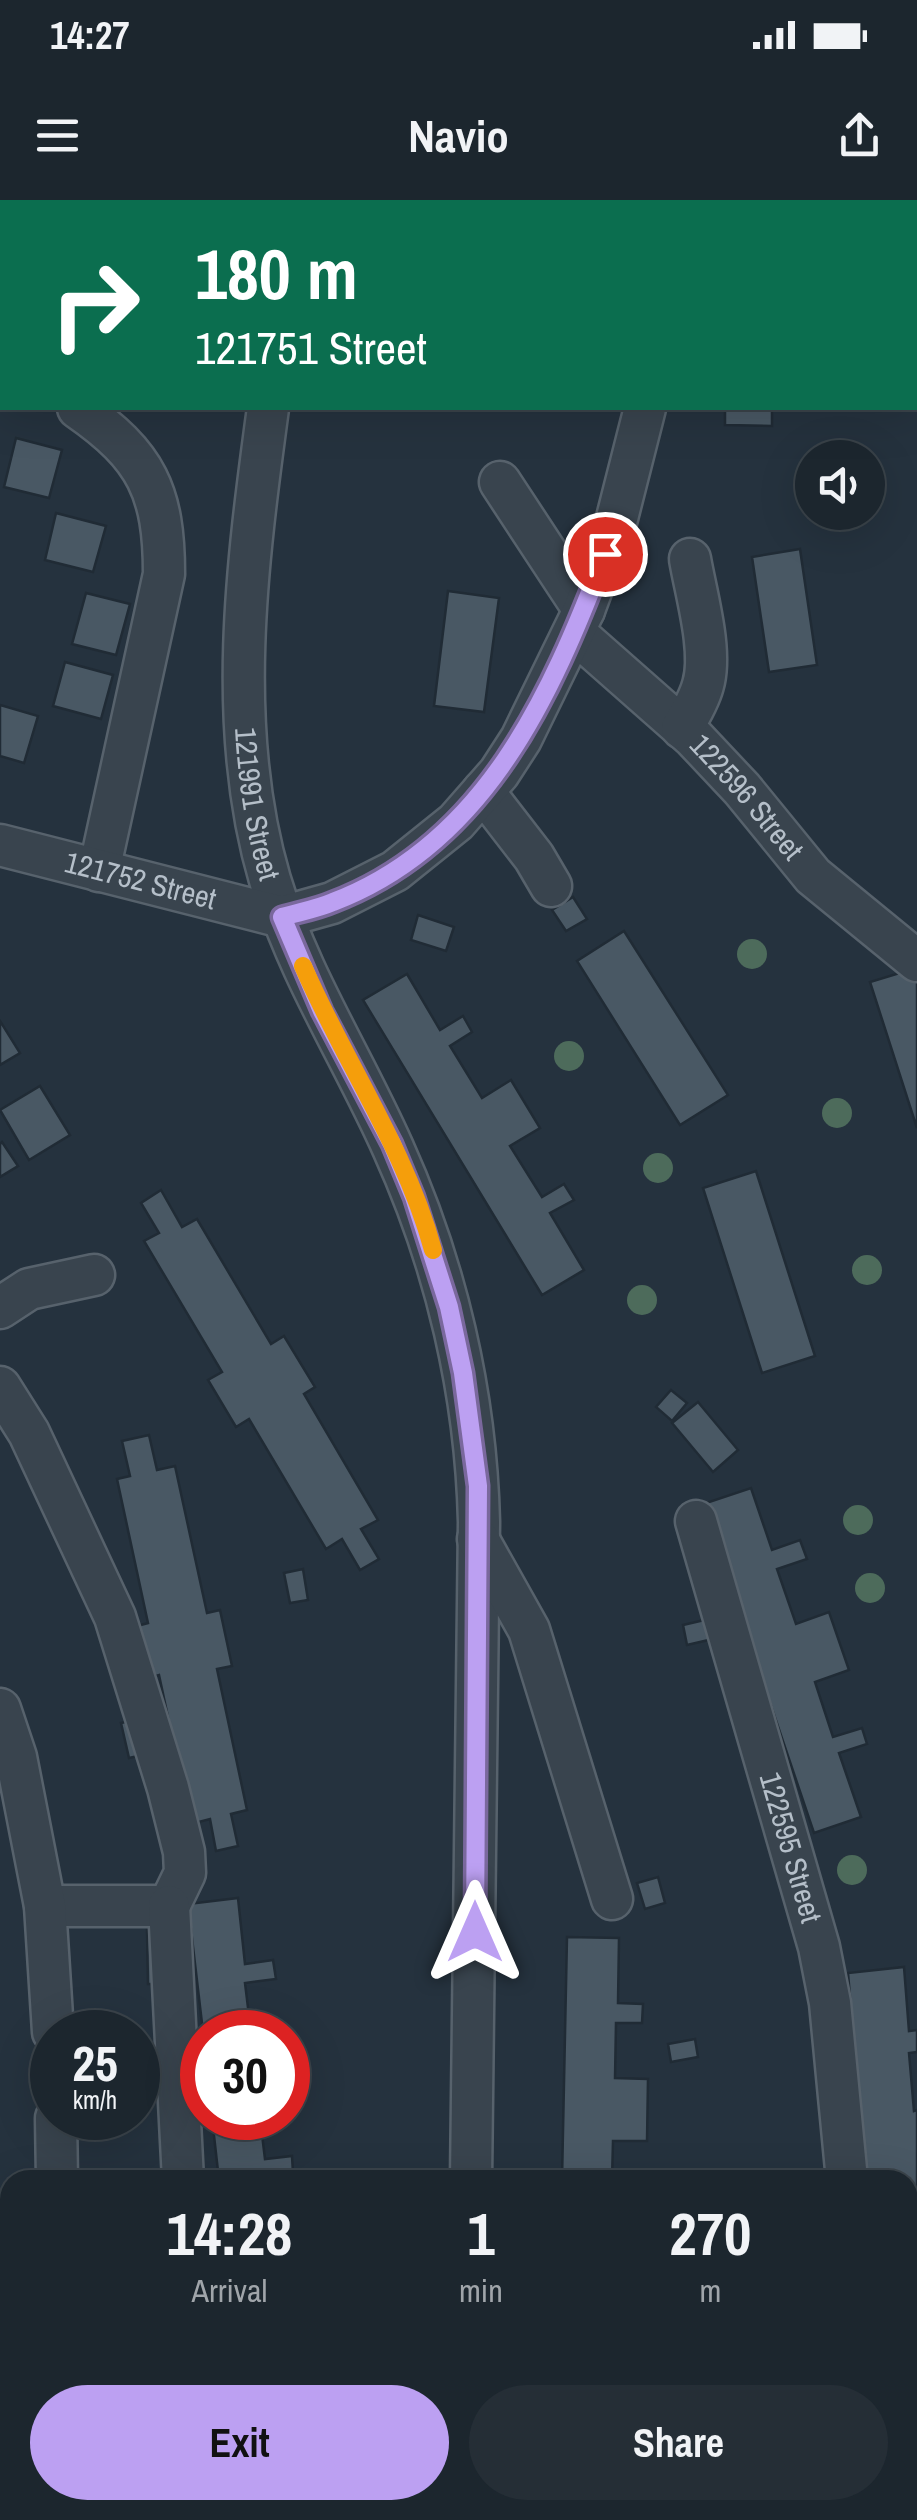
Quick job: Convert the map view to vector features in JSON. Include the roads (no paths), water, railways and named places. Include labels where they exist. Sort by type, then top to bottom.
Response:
[{"type":"street","points":[[81,410],[100,422],[135,458],[154,491],[164,529],[164,574],[99,871]]},
{"type":"street","name":"121991 Street","points":[[268,410],[248,600],[245,752],[251,799],[282,917],[322,1011],[392,1144],[431,1242],[463,1373],[475,1451],[478,1539],[470,2170]]},
{"type":"street","points":[[282,917],[332,903],[395,871],[426,848],[483,791],[522,739],[580,622],[615,526],[644,410]]},
{"type":"street","name":"122596 Street","points":[[500,482],[580,622],[742,790],[813,876],[917,961]]},
{"type":"street","points":[[682,728],[705,676],[690,558]]},
{"type":"street","points":[[483,791],[551,886]]},
{"type":"street","name":"121752 Street","points":[[0,845],[282,917]]},
{"type":"street","points":[[0,1308],[29,1289],[94,1276]]},
{"type":"street","points":[[0,1387],[29,1434],[115,1617],[184,1852],[184,1873],[169,1906],[182,2170]]},
{"type":"street","name":"122595 Street","points":[[696,1521],[819,1947],[830,2004],[846,2170]]},
{"type":"street","points":[[478,1539],[529,1630],[612,1899]]},
{"type":"street","points":[[0,1709],[16,1757],[45,1906],[51,2010]]},
{"type":"street","points":[[45,1906],[169,1906]]},
{"type":"street","points":[[56,2140],[57,2170]]}]
